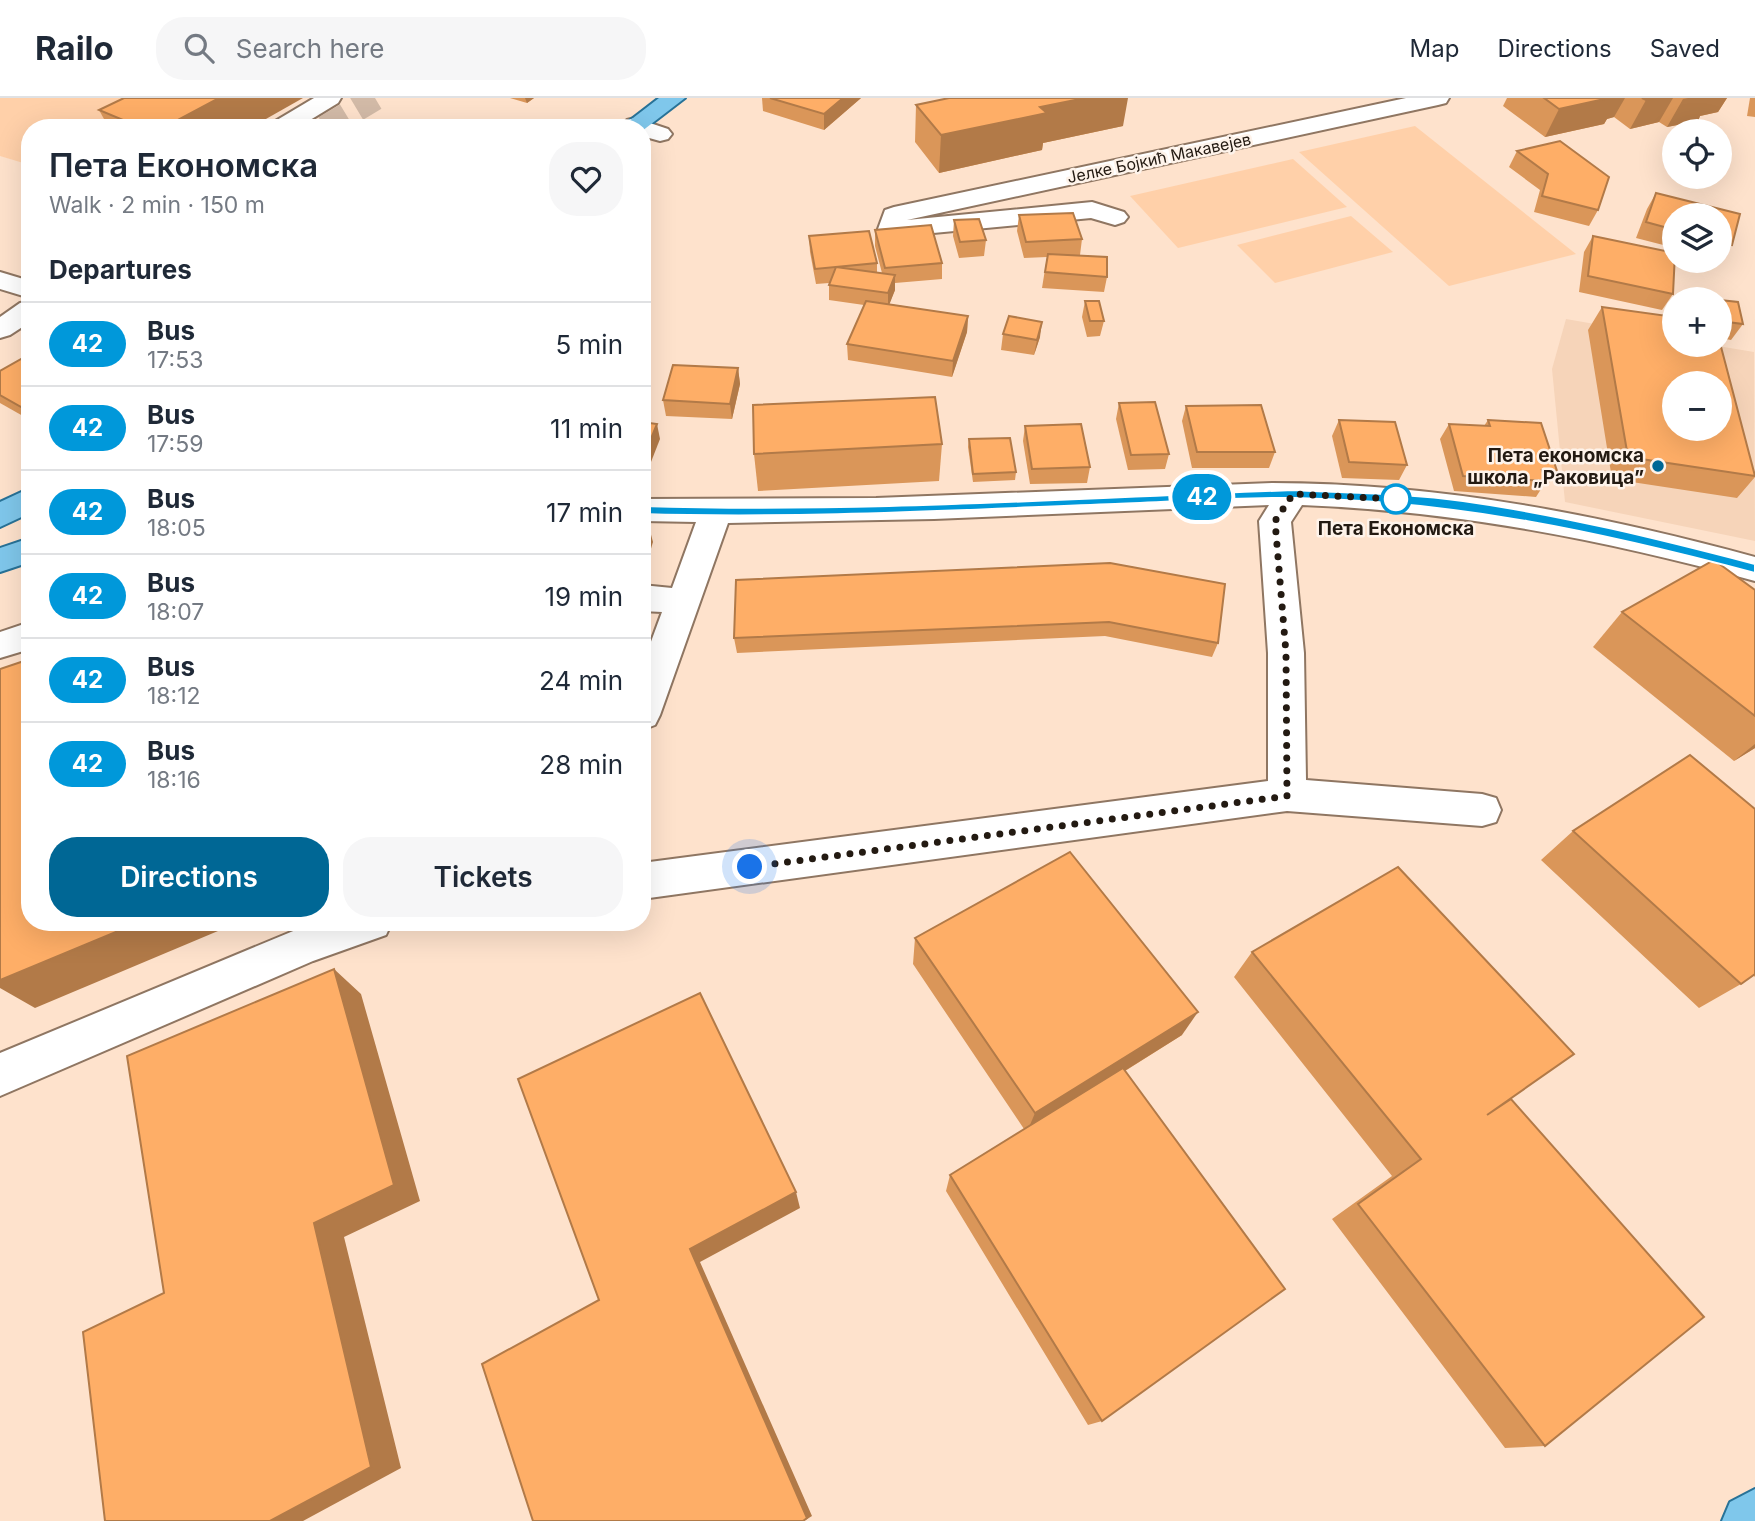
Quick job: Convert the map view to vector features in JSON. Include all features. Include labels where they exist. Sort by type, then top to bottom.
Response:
[{"type":"main road","points":[[643,119],[674,98]]},
{"type":"main road","points":[[0,502],[21,496]]},
{"type":"main road","points":[[0,516],[21,504]]},
{"type":"main road","points":[[0,560],[21,553]]},
{"type":"main road","points":[[1749,1521],[1755,1516]]},
{"type":"street","points":[[295,119],[330,98]]},
{"type":"street","name":"Јелке Бојкић Макавејев","points":[[1115,217],[1091,210],[891,229],[894,215],[1438,98]]},
{"type":"street","points":[[651,131],[660,134]]},
{"type":"street","points":[[0,280],[21,287]]},
{"type":"street","points":[[0,329],[21,315]]},
{"type":"street","points":[[0,344],[21,341]]},
{"type":"street","points":[[1287,796],[1286,653],[1275,521],[1293,494]]},
{"type":"street","points":[[651,510],[860,510],[1293,494],[1429,502],[1493,509],[1647,540],[1755,569]]},
{"type":"street","points":[[651,686],[716,512]]},
{"type":"street","points":[[651,599],[684,601]]},
{"type":"street","points":[[0,645],[21,638]]},
{"type":"street","points":[[651,880],[1287,796],[1482,810]]},
{"type":"street","points":[[1,1074],[304,945],[345,931]]},
{"type":"shaded area","points":[[0,98],[153,98],[119,119],[21,119],[21,162],[0,156]]},
{"type":"shaded area","points":[[1415,126],[1576,254],[1449,286],[1299,152]]},
{"type":"shaded area","points":[[1293,159],[1347,207],[1178,248],[1130,196]]},
{"type":"shaded area","points":[[1351,216],[1393,252],[1275,283],[1237,245]]},
{"type":"shaded area","name":"Пета економска школа „Раковица”","points":[[1566,319],[1662,336],[1662,357],[1732,357],[1732,348],[1754,352],[1755,541],[1565,502],[1552,369]]},
{"type":"building","points":[[124,98],[219,98],[180,119],[120,119],[99,110]]},
{"type":"building","points":[[770,98],[843,98],[824,114]]},
{"type":"building","points":[[949,98],[1085,98],[1040,107],[1047,113],[941,135],[916,105]]},
{"type":"building","points":[[1544,98],[1609,98],[1559,109]]},
{"type":"building","points":[[1560,141],[1609,177],[1598,210],[1542,196],[1548,174],[1517,151]]},
{"type":"building","points":[[1656,193],[1696,203],[1662,203],[1662,226],[1646,222]]},
{"type":"building","points":[[1732,212],[1740,214],[1732,245]]},
{"type":"building","points":[[1073,213],[1082,239],[1026,242],[1019,215]]},
{"type":"building","points":[[979,219],[986,240],[960,242],[954,220]]},
{"type":"building","points":[[931,225],[942,263],[885,268],[875,230]]},
{"type":"building","points":[[869,231],[877,263],[815,269],[809,236]]},
{"type":"building","points":[[1593,236],[1662,250],[1662,273],[1674,273],[1673,287],[1662,287],[1662,292],[1588,276]]},
{"type":"building","points":[[1048,254],[1107,257],[1107,277],[1045,272]]},
{"type":"building","points":[[836,267],[895,275],[888,293],[829,285]]},
{"type":"building","points":[[866,301],[968,316],[953,361],[847,344]]},
{"type":"building","points":[[1085,301],[1099,301],[1104,321],[1090,321]]},
{"type":"building","points":[[1732,301],[1738,302],[1743,324],[1732,323]]},
{"type":"building","points":[[1602,307],[1662,315],[1662,357],[1724,357],[1727,371],[1662,371],[1662,441],[1732,441],[1732,389],[1755,476],[1628,457]]},
{"type":"building","points":[[1009,316],[1042,322],[1037,340],[1003,334]]},
{"type":"building","points":[[21,359],[21,407],[0,395],[0,371]]},
{"type":"building","points":[[673,365],[738,368],[730,404],[663,400]]},
{"type":"building","points":[[935,397],[942,444],[754,454],[753,405]]},
{"type":"building","points":[[1155,402],[1169,454],[1131,455],[1119,403]]},
{"type":"building","points":[[1261,405],[1275,452],[1197,452],[1186,406]]},
{"type":"building","points":[[1339,420],[1395,422],[1407,465],[1349,462]]},
{"type":"building","points":[[1488,420],[1541,423],[1557,471],[1542,470],[1546,481],[1463,476],[1449,424],[1490,426]]},
{"type":"building","points":[[651,423],[657,424],[651,439]]},
{"type":"building","points":[[1081,424],[1090,467],[1032,469],[1025,426]]},
{"type":"building","points":[[1010,438],[1016,472],[973,474],[969,439]]},
{"type":"building","points":[[1714,560],[1755,590],[1755,716],[1622,612]]},
{"type":"building","points":[[1110,563],[1225,584],[1218,643],[1109,622],[734,638],[736,580]]},
{"type":"building","points":[[21,662],[21,931],[118,931],[0,980],[0,669]]},
{"type":"building","points":[[1690,755],[1755,809],[1755,974],[1741,984],[1573,831]]},
{"type":"building","points":[[1070,852],[1198,1012],[1035,1113],[915,938]]},
{"type":"building","points":[[1398,867],[1574,1054],[1487,1115],[1511,1099],[1704,1317],[1545,1446],[1358,1204],[1421,1159],[1252,952]]},
{"type":"building","points":[[334,969],[394,1185],[314,1223],[371,1467],[270,1521],[105,1521],[83,1332],[164,1293],[127,1056]]},
{"type":"building","points":[[700,993],[796,1192],[690,1249],[807,1518],[803,1521],[533,1521],[482,1364],[599,1300],[518,1079]]},
{"type":"building","points":[[1123,1068],[1285,1289],[1102,1421],[950,1175]]},
{"type":"tunnel","points":[[340,119],[375,98]]},
{"type":"bus line","name":"42","points":[[651,510],[860,510],[1293,494],[1370,497],[1493,509],[1564,522],[1647,540],[1755,569]]},
{"type":"place","name":"Пета економска школа „Раковица”","points":[[1658,466]]},
{"type":"place","name":"Пета Економска","points":[[1396,499]]},
{"type":"route","points":[[750,867],[1287,796],[1286,653],[1275,521],[1293,494],[1396,499]]}]
